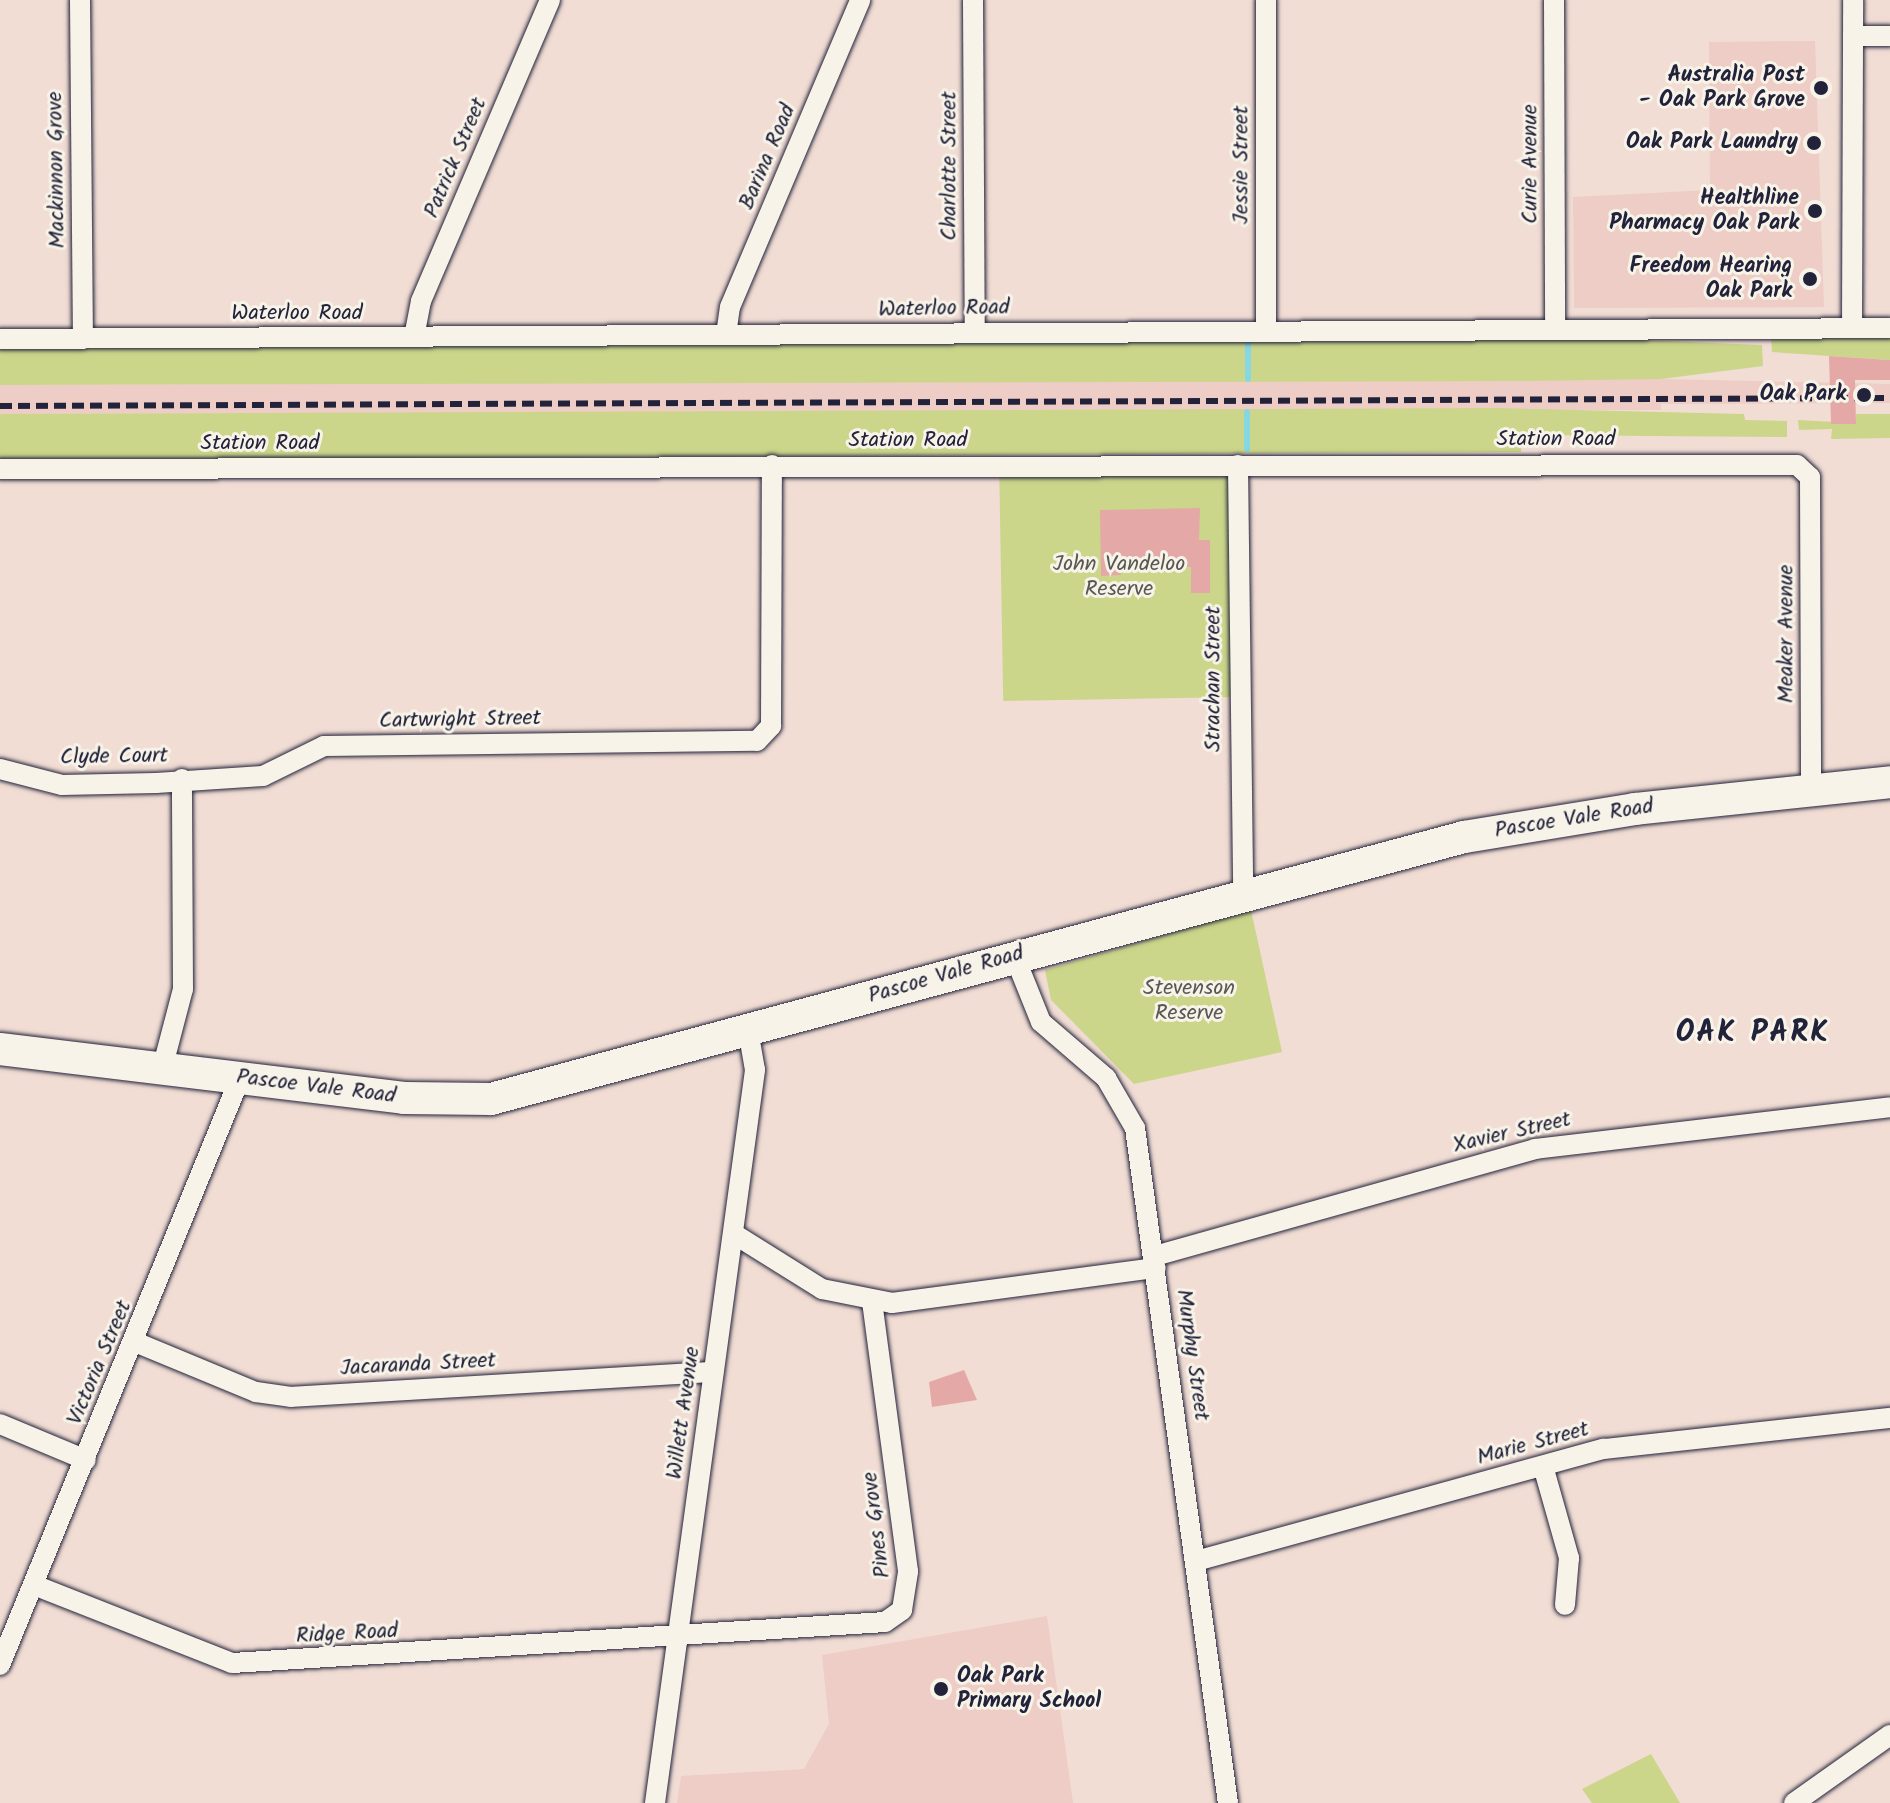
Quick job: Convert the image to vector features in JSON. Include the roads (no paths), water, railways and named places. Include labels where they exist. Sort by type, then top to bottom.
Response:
[{"type":"main road","name":"Pascoe Vale Road","points":[[0,1049],[414,1099],[491,1099],[1243,892],[1539,822],[1890,782]]},
{"type":"street","name":"Mackinnon Grove","points":[[80,0],[83,339]]},
{"type":"street","name":"Patrick Street","points":[[414,337],[421,301],[550,0]]},
{"type":"street","name":"Barina Road","points":[[726,335],[730,307],[860,0]]},
{"type":"street","name":"Charlotte Street","points":[[973,0],[975,332]]},
{"type":"street","name":"Jessie Street","points":[[1266,0],[1266,329]]},
{"type":"street","name":"Curie Avenue","points":[[1554,0],[1555,329]]},
{"type":"street","points":[[1852,328],[1853,0]]},
{"type":"street","points":[[1853,36],[1890,36]]},
{"type":"street","name":"Waterloo Road","points":[[0,339],[1266,329],[1890,328]]},
{"type":"street","name":"Station Road","points":[[0,469],[1766,464],[1800,466],[1810,477]]},
{"type":"street","name":"Cartwright Street","points":[[182,779],[263,776],[324,746],[763,738],[772,711],[772,465]]},
{"type":"street","name":"Strachan Street","points":[[1238,465],[1243,892]]},
{"type":"street","name":"Meaker Avenue","points":[[1810,477],[1811,790]]},
{"type":"street","name":"Clyde Court","points":[[0,769],[62,785],[182,779]]},
{"type":"street","points":[[162,1069],[183,989],[182,779]]},
{"type":"street","name":"Murphy Street","points":[[1014,955],[1041,1022],[1106,1078],[1131,1119],[1155,1262],[1228,1803]]},
{"type":"street","name":"Willett Avenue","points":[[655,1803],[755,1070],[748,1030]]},
{"type":"street","name":"Victoria Street","points":[[0,1665],[135,1342],[240,1078]]},
{"type":"street","name":"Xavier Street","points":[[734,1234],[800,1278],[872,1301],[1155,1262],[1535,1149],[1890,1107]]},
{"type":"street","name":"Pines Grove","points":[[677,1637],[872,1626],[902,1610],[908,1571],[872,1301]]},
{"type":"street","name":"Jacaranda Street","points":[[135,1342],[256,1392],[291,1397],[713,1372]]},
{"type":"street","name":"Marie Street","points":[[1196,1561],[1604,1449],[1890,1418]]},
{"type":"street","points":[[0,1424],[86,1460]]},
{"type":"street","points":[[1543,1466],[1569,1558],[1565,1605]]},
{"type":"street","name":"Ridge Road","points":[[34,1585],[232,1663],[677,1637]]},
{"type":"street","points":[[1794,1803],[1890,1735]]},
{"type":"waterway","points":[[1248,344],[1248,379]]},
{"type":"waterway","points":[[1247,412],[1247,449]]},
{"type":"railway","points":[[0,406],[1890,398]]},
{"type":"place","name":"Australia Post - Oak Park Grove","points":[[1821,88]]},
{"type":"place","name":"Oak Park Laundry","points":[[1814,143]]},
{"type":"place","name":"Healthline Pharmacy Oak Park","points":[[1815,211]]},
{"type":"place","name":"Freedom Hearing Oak Park","points":[[1810,279]]},
{"type":"place","name":"Oak Park","points":[[1864,395]]},
{"type":"place","name":"Oak Park Primary School","points":[[941,1689]]},
{"type":"district","name":"OAK PARK","points":[[1753,1033]]},
{"type":"park label","name":"John Vandeloo Reserve","points":[[1119,576]]},
{"type":"park label","name":"Stevenson Reserve","points":[[1189,1000]]}]
